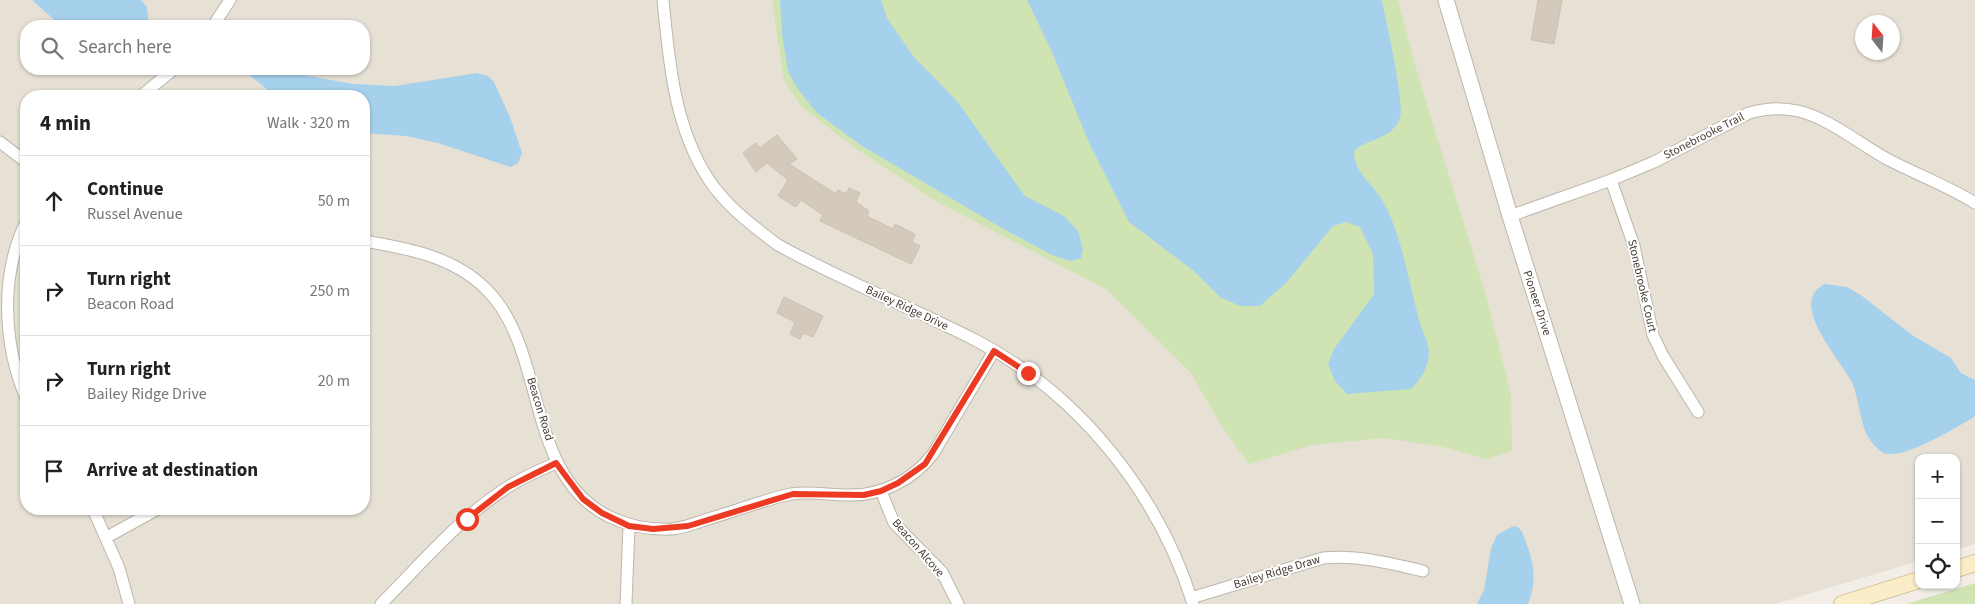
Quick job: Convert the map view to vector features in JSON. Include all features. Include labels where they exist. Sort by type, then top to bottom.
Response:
[{"type":"main road","points":[[1960,568],[1975,563]]},
{"type":"main road","points":[[1842,604],[1915,581]]},
{"type":"street","points":[[217,20],[230,0]]},
{"type":"street","name":"Bailey Ridge Drive","points":[[663,0],[675,97],[683,127],[709,180],[727,202],[749,224],[795,254],[994,351],[1028,373],[1055,395],[1083,420],[1108,448],[1144,499],[1164,532],[1181,568],[1192,601]]},
{"type":"street","name":"Pioneer Drive","points":[[1446,0],[1510,216],[1632,604]]},
{"type":"street","points":[[148,90],[167,75]]},
{"type":"street","name":"Stonebrooke Trail","points":[[1510,216],[1611,180],[1654,162],[1749,113],[1765,108],[1799,111],[1818,118],[1890,160],[1937,182],[1975,203]]},
{"type":"street","points":[[0,142],[20,157]]},
{"type":"street","name":"Stonebrooke Court","points":[[1611,180],[1634,246],[1653,335],[1663,356],[1698,412]]},
{"type":"street","points":[[20,238],[14,254],[9,278],[4,336],[20,383]]},
{"type":"street","name":"Beacon Road","points":[[370,242],[414,250],[439,258],[461,269],[495,298],[517,337],[556,463],[583,499],[602,513],[629,526],[653,529],[680,528],[793,494],[856,495],[881,491],[906,479],[925,464],[994,351]]},
{"type":"street","points":[[381,604],[467,519],[489,501],[508,487],[556,463]]},
{"type":"street","name":"Beacon Alcove","points":[[881,491],[894,523],[942,572],[958,604]]},
{"type":"street","points":[[95,515],[107,537],[119,568],[129,604]]},
{"type":"street","points":[[107,537],[147,515]]},
{"type":"street","points":[[626,604],[629,526]]},
{"type":"street","name":"Bailey Ridge Draw","points":[[1192,601],[1323,558],[1341,556],[1364,558],[1423,570]]},
{"type":"shaded area","points":[[0,0],[1975,0],[1975,544],[1960,549],[1960,454],[1915,454],[1915,562],[1775,604],[0,604]]},
{"type":"green space","points":[[772,0],[1398,0],[1419,79],[1486,295],[1511,394],[1512,451],[1486,459],[1444,447],[1384,438],[1312,445],[1249,464],[1222,427],[1191,373],[1106,289],[939,203],[852,146],[801,106],[784,80]]},
{"type":"green space","points":[[1975,583],[1975,604],[1906,604],[1960,589]]},
{"type":"water","points":[[32,0],[141,0],[147,7],[148,20],[54,20]]},
{"type":"water","points":[[780,0],[881,0],[887,18],[914,57],[957,101],[1025,196],[1064,216],[1078,231],[1083,249],[1081,258],[1071,261],[1052,255],[1000,227],[862,146],[817,113],[798,89],[788,72],[782,34]]},
{"type":"water","points":[[1027,0],[1382,0],[1398,79],[1400,118],[1390,132],[1364,144],[1354,151],[1357,166],[1384,203],[1390,216],[1404,258],[1419,320],[1428,344],[1429,353],[1426,368],[1411,389],[1347,394],[1335,381],[1328,364],[1334,349],[1374,294],[1373,254],[1360,227],[1346,222],[1333,226],[1287,282],[1260,306],[1240,306],[1220,297],[1195,272],[1129,222],[1089,143],[1052,52]]},
{"type":"water","points":[[477,73],[488,76],[494,82],[510,117],[522,153],[518,163],[511,167],[438,143],[406,136],[370,133],[370,90],[268,90],[249,75],[304,75],[353,84],[395,86]]},
{"type":"water","points":[[1825,284],[1847,287],[1862,296],[1912,335],[1951,358],[1961,373],[1975,380],[1975,416],[1930,441],[1903,452],[1884,453],[1876,447],[1870,440],[1862,423],[1853,385],[1814,319],[1811,305],[1814,293]]},
{"type":"water","points":[[1513,526],[1518,527],[1522,532],[1533,567],[1533,585],[1528,604],[1477,604],[1484,590],[1491,548],[1497,535]]},
{"type":"building","points":[[1538,0],[1562,0],[1554,44],[1531,40]]},
{"type":"building","points":[[777,135],[797,159],[789,164],[836,194],[838,190],[846,194],[849,188],[860,193],[856,202],[869,211],[867,216],[893,229],[895,224],[915,234],[912,242],[920,246],[911,264],[820,221],[823,215],[801,200],[796,207],[778,196],[788,180],[767,163],[756,172],[743,153],[756,143],[760,148]]},
{"type":"building","points":[[784,297],[823,316],[813,337],[803,333],[800,339],[790,334],[795,322],[777,313]]},
{"type":"route","points":[[467,519],[508,487],[556,463],[569,484],[583,499],[602,513],[629,526],[653,529],[672,529],[688,526],[793,494],[864,495],[881,491],[913,474],[925,464],[994,351],[1028,373]]}]
